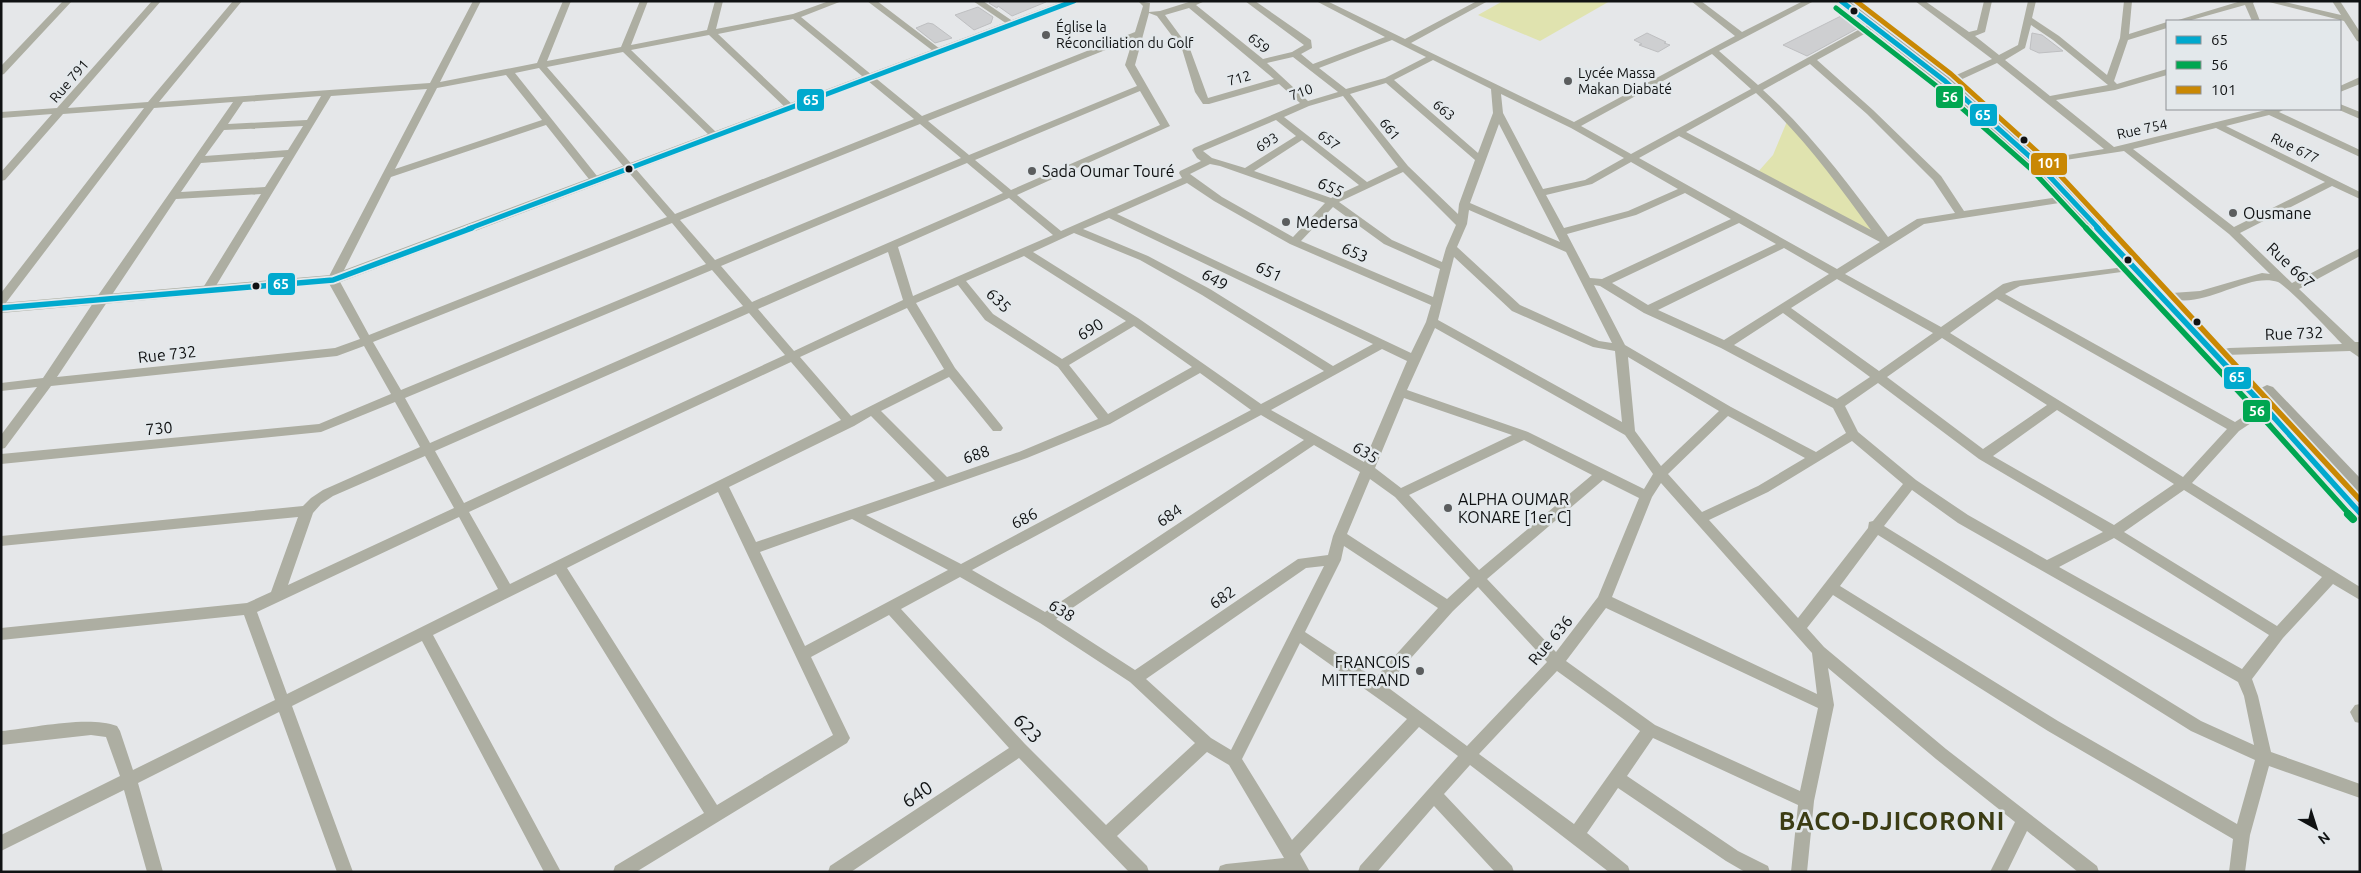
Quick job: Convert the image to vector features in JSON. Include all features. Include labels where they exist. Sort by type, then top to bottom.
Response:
[{"type":"main road","points":[[1841,1],[1950,80]]},
{"type":"main road","points":[[1851,1],[1950,80],[2042,163],[2176,296],[2360,491]]},
{"type":"main road","points":[[2042,163],[2360,513]]},
{"type":"street","points":[[1,72],[68,1]]},
{"type":"street","name":"Rue 791","points":[[1,178],[157,1]]},
{"type":"street","points":[[1,301],[151,105],[238,1]]},
{"type":"street","points":[[333,280],[476,1]]},
{"type":"street","points":[[541,65],[567,1]]},
{"type":"street","points":[[626,49],[644,1]]},
{"type":"street","points":[[711,32],[719,1]]},
{"type":"street","points":[[1,115],[433,86],[711,32],[838,1]]},
{"type":"street","points":[[871,1],[940,52]]},
{"type":"street","points":[[1,308],[333,280],[1075,1]]},
{"type":"street","points":[[277,596],[308,511],[316,501],[328,493],[1165,126],[1130,65],[1147,5],[1142,1]]},
{"type":"street","points":[[1145,13],[1160,14],[1201,1]]},
{"type":"street","points":[[1249,1],[1308,42],[1309,46],[1295,54],[1261,62]]},
{"type":"street","points":[[1324,3],[1339,1]]},
{"type":"street","points":[[1695,1],[1741,36]]},
{"type":"street","points":[[1784,1],[1796,9]]},
{"type":"street","points":[[1574,126],[1713,50],[1810,1]]},
{"type":"street","points":[[1919,1],[1968,35],[2112,150]]},
{"type":"street","points":[[1968,35],[1981,32],[1988,1]]},
{"type":"street","points":[[1950,80],[2012,53],[2022,46],[2032,1]]},
{"type":"street","points":[[2112,84],[2124,38],[2128,1]]},
{"type":"street","points":[[2269,1],[2338,20]]},
{"type":"street","points":[[2336,1],[2353,24],[2360,39]]},
{"type":"street","points":[[981,2],[1013,24]]},
{"type":"street","points":[[2182,20],[2250,2],[2256,20]]},
{"type":"street","points":[[1324,3],[1574,126],[1942,333],[2360,594]]},
{"type":"street","points":[[1404,43],[1478,3]]},
{"type":"street","name":"659","points":[[1191,5],[1261,62],[1279,81],[1306,104]]},
{"type":"street","points":[[796,12],[870,78],[1060,235]]},
{"type":"street","name":"712","points":[[1160,14],[1186,49],[1200,92],[1206,102],[1279,81]]},
{"type":"street","points":[[2028,19],[2056,38],[2112,84]]},
{"type":"street","points":[[1541,193],[1588,182],[1874,25]]},
{"type":"street","points":[[2124,38],[2166,25]]},
{"type":"street","points":[[711,32],[791,108]]},
{"type":"street","name":"Rue 732","points":[[1,387],[46,384],[337,352],[1138,34]]},
{"type":"street","points":[[1313,67],[1392,37]]},
{"type":"street","points":[[626,49],[715,136]]},
{"type":"street","points":[[1713,50],[1779,108],[1824,159],[1887,242]]},
{"type":"street","name":"661","points":[[1295,54],[1344,92],[1404,168],[1462,224]]},
{"type":"street","name":"710","points":[[1209,161],[1200,156],[1196,150],[1306,104],[1388,80],[1432,56]]},
{"type":"street","points":[[1811,60],[1870,112],[1937,178],[1962,216]]},
{"type":"street","points":[[541,65],[850,423]]},
{"type":"street","points":[[509,72],[596,181]]},
{"type":"street","points":[[2048,99],[2166,72]]},
{"type":"street","name":"663","points":[[1388,80],[1482,160]]},
{"type":"street","points":[[2341,89],[2359,81]]},
{"type":"street","name":"730","points":[[1,459],[321,428],[1142,87]]},
{"type":"street","points":[[1297,863],[1234,760],[1334,560],[1340,536],[1414,359],[1432,322],[1451,248],[1462,224],[1464,204],[1482,160],[1498,112],[1496,88]]},
{"type":"street","points":[[207,291],[328,93]]},
{"type":"street","points":[[1,445],[46,384],[101,300],[240,99]]},
{"type":"street","points":[[2341,107],[2360,116]]},
{"type":"street","points":[[2276,110],[2360,154]]},
{"type":"street","name":"Rue 754","points":[[2042,163],[2126,148],[2276,110]]},
{"type":"street","points":[[1498,112],[1562,232],[1569,250],[1588,281],[1621,348],[1629,432]]},
{"type":"street","name":"657","points":[[1277,116],[1365,185]]},
{"type":"street","points":[[387,175],[548,121]]},
{"type":"street","points":[[220,127],[310,123]]},
{"type":"street","name":"Rue 677","points":[[2218,126],[2360,196]]},
{"type":"street","points":[[1679,132],[1887,242]]},
{"type":"street","name":"693","points":[[1246,172],[1302,136]]},
{"type":"street","name":"Rue 667","points":[[2126,148],[2234,232],[2358,348]]},
{"type":"street","points":[[198,160],[292,153]]},
{"type":"street","points":[[1,634],[249,609],[959,279],[1188,180],[1184,173],[1209,161]]},
{"type":"street","name":"655","points":[[1209,161],[1222,163],[1332,202],[1388,242],[1447,268]]},
{"type":"street","points":[[1294,242],[1332,202],[1404,168]]},
{"type":"street","name":"653","points":[[1188,180],[1294,242],[1436,302]]},
{"type":"street","points":[[2234,232],[2332,182]]},
{"type":"street","points":[[1562,232],[1632,213],[1686,189]]},
{"type":"street","points":[[173,196],[269,190]]},
{"type":"street","points":[[1725,345],[1921,221],[2072,198]]},
{"type":"street","points":[[1464,204],[1569,250]]},
{"type":"street","name":"651","points":[[1109,214],[1414,359]]},
{"type":"street","points":[[1603,283],[1739,219]]},
{"type":"street","name":"649","points":[[1073,229],[1144,258],[1206,292],[1333,371]]},
{"type":"street","points":[[1648,310],[1784,244]]},
{"type":"street","points":[[892,246],[909,302],[951,371],[997,428]]},
{"type":"street","points":[[1451,248],[1516,308],[1597,344],[1621,348],[1727,410],[1817,458]]},
{"type":"street","name":"635","points":[[1024,251],[1134,321],[1259,409],[1368,470],[1400,494],[1556,662],[1650,730],[1806,801]]},
{"type":"street","points":[[2176,296],[2201,295],[2262,276],[2288,284],[2360,251]]},
{"type":"street","points":[[1838,405],[2007,287],[2018,283],[2136,268]]},
{"type":"street","name":"635","points":[[959,279],[989,317],[1062,364],[1106,421]]},
{"type":"street","points":[[333,280],[507,592]]},
{"type":"street","points":[[1588,281],[1603,283],[1648,310],[1725,345],[1838,405],[1853,435],[1911,483],[1963,519],[2244,678],[2251,696],[2264,757],[2242,835],[2237,872]]},
{"type":"street","points":[[1997,294],[2235,428]]},
{"type":"street","points":[[1783,308],[1879,377],[1983,456],[2114,532],[2278,634]]},
{"type":"street","name":"690","points":[[1062,364],[1134,321]]},
{"type":"street","points":[[1432,322],[1629,432],[1660,474],[1819,651],[1941,754],[2091,872]]},
{"type":"street","name":"686","points":[[803,654],[1155,468],[1259,409],[1382,344]]},
{"type":"street","name":"Rue 732","points":[[2229,352],[2358,348]]},
{"type":"street","name":"688","points":[[752,549],[855,515],[1023,455],[1106,421],[1202,368]]},
{"type":"street","points":[[1,843],[850,423],[951,371]]},
{"type":"street","points":[[1400,392],[1524,436],[1646,496]]},
{"type":"street","points":[[2048,566],[2114,532],[2184,484],[2235,428],[2253,416],[2261,403]]},
{"type":"street","points":[[1983,456],[2057,404]]},
{"type":"street","name":"Rue 636","points":[[1366,872],[1467,757],[1556,662],[1604,600],[1646,496],[1660,474],[1727,410]]},
{"type":"street","points":[[873,411],[944,482]]},
{"type":"street","points":[[1700,519],[1763,489],[1853,435]]},
{"type":"street","points":[[1400,494],[1524,436]]},
{"type":"street","name":"684","points":[[1045,620],[1313,440]]},
{"type":"street","points":[[1376,687],[1448,607],[1601,474]]},
{"type":"street","points":[[1799,628],[1833,588],[1874,526],[1911,483]]},
{"type":"street","points":[[621,872],[842,738],[722,486]]},
{"type":"street","points":[[1,541],[308,511]]},
{"type":"street","name":"638","points":[[855,515],[960,570],[1045,620],[1135,678],[1206,743],[1234,760]]},
{"type":"street","points":[[1874,526],[2196,726],[2264,757],[2360,791]]},
{"type":"street","points":[[1340,536],[1448,607]]},
{"type":"street","name":"682","points":[[1135,678],[1302,562],[1334,560]]},
{"type":"street","points":[[559,567],[714,815]]},
{"type":"street","points":[[2244,678],[2278,634],[2332,576]]},
{"type":"street","points":[[1833,588],[2053,726],[2242,835]]},
{"type":"street","points":[[1604,600],[1826,705]]},
{"type":"street","name":"623","points":[[891,608],[1020,749],[1140,872]]},
{"type":"street","points":[[249,609],[345,872]]},
{"type":"street","points":[[425,633],[553,872]]},
{"type":"street","points":[[1296,633],[1376,687],[1467,757],[1576,835],[1622,872]]},
{"type":"street","points":[[1799,872],[1806,801],[1826,705],[1819,651]]},
{"type":"street","points":[[2360,710],[2358,712],[2360,717]]},
{"type":"street","points":[[1226,872],[1297,863],[1417,719]]},
{"type":"street","points":[[1,738],[104,728],[112,731],[130,780],[155,872]]},
{"type":"street","points":[[1576,835],[1650,730]]},
{"type":"street","points":[[1106,836],[1206,743]]},
{"type":"street","name":"640","points":[[836,872],[1020,749]]},
{"type":"street","points":[[1617,778],[1732,856],[1762,872]]},
{"type":"street","points":[[1434,794],[1506,872]]},
{"type":"street","points":[[1998,872],[2025,819]]},
{"type":"green space","points":[[1503,1],[1610,1],[1540,41],[1478,15]]},
{"type":"green space","points":[[1788,119],[1887,243],[1757,173],[1773,155]]},
{"type":"building","points":[[992,1],[1046,2],[1012,16],[998,6],[997,8],[989,3]]},
{"type":"building","points":[[978,7],[993,17],[991,23],[974,30],[955,15]]},
{"type":"building","points":[[1845,14],[1862,26],[1807,56],[1783,45]]},
{"type":"building","points":[[928,23],[933,24],[952,38],[935,43],[916,28]]},
{"type":"building","points":[[1647,33],[1670,45],[1658,52],[1639,45],[1642,44],[1634,40]]},
{"type":"building","points":[[2032,33],[2042,35],[2063,51],[2039,53],[2030,49]]},
{"type":"transit line","name":"65","points":[[1,308],[333,280],[1074,1]]},
{"type":"transit line","name":"65","points":[[1841,1],[1945,81],[2037,163],[2261,403],[2360,513]]},
{"type":"transit line","name":"101","points":[[1856,1],[1951,74],[2043,157],[2267,397],[2360,500]]},
{"type":"transit line","name":"56","points":[[1836,8],[1939,88],[2031,169],[2255,409],[2353,519]]},
{"type":"place","name":"Église la Réconciliation du Golf","points":[[1046,35]]},
{"type":"place","name":"Lycée Massa Makan Diabaté","points":[[1568,81]]},
{"type":"place","name":"Sada Oumar Touré","points":[[1032,171]]},
{"type":"place","name":"Ousmane","points":[[2233,213]]},
{"type":"place","name":"Medersa","points":[[1286,222]]},
{"type":"place","name":"ALPHA OUMAR KONARE [1er C]","points":[[1448,508]]},
{"type":"place","name":"FRANCOIS MITTERAND","points":[[1420,671]]},
{"type":"district","name":"BACO-DJICORONI","points":[[1892,821]]}]
